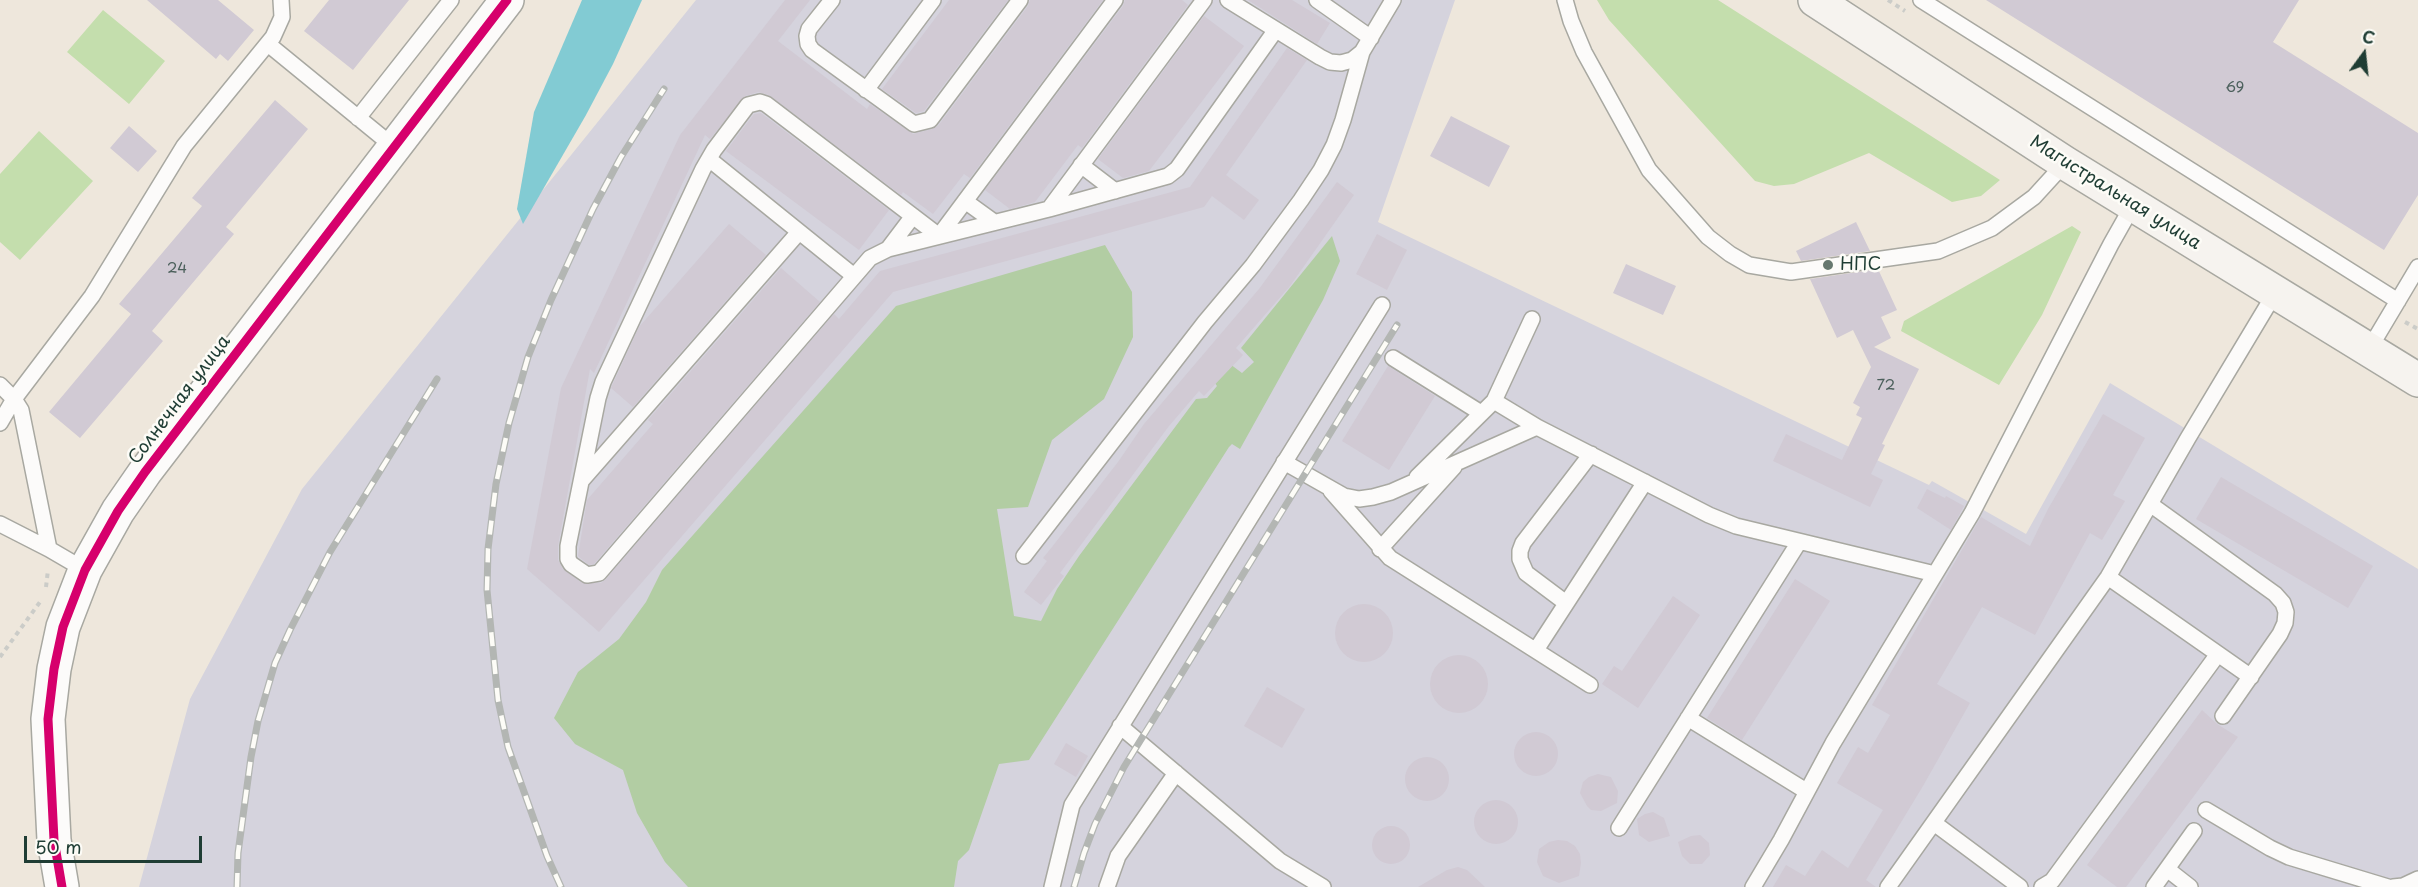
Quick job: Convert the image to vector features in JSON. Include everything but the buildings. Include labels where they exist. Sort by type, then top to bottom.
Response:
[{"type":"main road","name":"Магистральная улица","points":[[1815,0],[2065,163],[2418,381]]},
{"type":"street","name":"Солнечная улица","points":[[62,887],[54,840],[48,719],[54,669],[63,627],[85,570],[118,511],[145,472],[507,0]]},
{"type":"lane","points":[[0,423],[14,399],[93,296],[184,146],[268,44],[282,17],[281,0]]},
{"type":"lane","points":[[358,118],[451,0]]},
{"type":"lane","points":[[832,0],[809,29],[807,44],[914,124],[930,120],[1020,0]]},
{"type":"lane","points":[[866,90],[933,0]]},
{"type":"lane","points":[[939,236],[1115,0]]},
{"type":"lane","points":[[1049,209],[1204,0]]},
{"type":"lane","points":[[1228,0],[1275,31],[1330,62],[1341,63],[1352,60],[1362,52]]},
{"type":"lane","points":[[1317,0],[1371,38]]},
{"type":"lane","points":[[1024,556],[1205,321],[1253,265],[1306,193],[1334,145],[1362,52],[1393,0]]},
{"type":"lane","points":[[1565,0],[1584,52],[1649,170],[1707,237],[1749,265],[1791,272],[1938,250],[1992,228],[2034,197],[2065,163]]},
{"type":"lane","points":[[1921,0],[2398,301]]},
{"type":"lane","points":[[939,236],[766,104],[759,102],[748,105],[709,159],[603,382],[567,553],[571,564],[583,574],[591,576],[599,573],[870,258],[888,249],[1049,209],[1160,179],[1177,168],[1275,31]]},
{"type":"lane","points":[[268,44],[394,147]]},
{"type":"lane","points":[[709,159],[854,276]]},
{"type":"lane","points":[[1081,165],[1115,191]]},
{"type":"lane","points":[[965,201],[994,222]]},
{"type":"lane","points":[[1753,887],[1806,791],[1972,513],[2133,205]]},
{"type":"lane","points":[[888,249],[913,216]]},
{"type":"lane","points":[[581,481],[799,232]]},
{"type":"lane","points":[[2368,351],[2418,267]]},
{"type":"lane","points":[[1888,887],[2108,578],[2275,293]]},
{"type":"lane","points":[[1052,887],[1072,805],[1382,305]]},
{"type":"lane","points":[[1409,484],[1494,401],[1532,319]]},
{"type":"lane","points":[[1394,358],[1481,413]]},
{"type":"lane","points":[[0,385],[21,410],[50,549]]},
{"type":"lane","points":[[1494,401],[1537,427],[1736,526],[1935,574]]},
{"type":"lane","points":[[1284,462],[1329,489],[1359,499],[1391,492],[1537,427]]},
{"type":"lane","points":[[1566,603],[1526,573],[1520,559],[1520,550],[1591,454]]},
{"type":"lane","points":[[1380,549],[1459,462]]},
{"type":"lane","points":[[1536,650],[1645,482]]},
{"type":"lane","points":[[1329,489],[1390,558],[1590,685]]},
{"type":"lane","points":[[2150,504],[2275,594],[2283,603],[2286,612],[2285,623],[2223,716]]},
{"type":"lane","points":[[0,524],[50,549],[85,570]]},
{"type":"lane","points":[[1619,828],[1799,542]]},
{"type":"lane","points":[[2108,578],[2251,677]]},
{"type":"lane","points":[[2042,887],[2052,881],[2218,654]]},
{"type":"lane","points":[[1688,718],[1806,791]]},
{"type":"lane","points":[[1120,726],[1280,861],[1323,887]]},
{"type":"lane","points":[[1107,887],[1118,856],[1176,773]]},
{"type":"lane","points":[[2206,810],[2289,857],[2388,887]]},
{"type":"lane","points":[[1934,823],[2020,887]]},
{"type":"lane","points":[[2154,887],[2194,831]]},
{"type":"lane","points":[[2167,869],[2190,887]]},
{"type":"lane","points":[[2394,887],[2403,886],[2418,879]]},
{"type":"path","points":[[46,590],[50,549]]},
{"type":"path","points":[[0,657],[42,598]]},
{"type":"shaded area","points":[[696,0],[1455,0],[1378,222],[1929,485],[1932,481],[2026,534],[2110,383],[2418,569],[2418,887],[139,887],[190,699],[302,489]]},
{"type":"green space","points":[[1597,0],[1718,0],[2000,180],[1981,196],[1952,202],[1869,153],[1794,184],[1774,186],[1755,181],[1609,20]]},
{"type":"green space","points":[[103,10],[165,61],[129,104],[67,52]]},
{"type":"green space","points":[[39,131],[93,181],[20,260],[0,242],[0,174]]},
{"type":"green space","points":[[2072,226],[2081,232],[2042,315],[1999,385],[1901,331],[1904,321]]},
{"type":"green space","points":[[1332,236],[1340,261],[1323,300],[1240,449],[1232,444],[1229,447],[1029,760],[999,764],[969,850],[958,861],[954,887],[688,887],[665,862],[637,813],[623,770],[575,744],[554,718],[578,672],[619,639],[646,602],[662,570],[896,306],[1105,245],[1132,292],[1133,337],[1104,399],[1052,440],[1028,507],[997,509],[1014,616],[1041,621],[1057,589],[1079,556],[1196,399],[1207,398],[1217,386],[1213,380],[1230,364],[1242,373],[1254,362],[1241,348]]},
{"type":"water","points":[[582,0],[642,0],[613,64],[586,115],[523,224],[517,209],[534,112]]},
{"type":"railway","points":[[561,887],[547,856],[508,747],[498,700],[487,590],[488,549],[496,484],[509,423],[528,357],[551,300],[593,209],[621,157],[664,89]]},
{"type":"railway","points":[[1074,887],[1095,824],[1124,767],[1397,325]]},
{"type":"railway","points":[[237,887],[238,853],[251,757],[258,721],[275,663],[330,552],[437,379]]},
{"type":"cycle path","points":[[62,887],[54,840],[48,719],[54,669],[63,627],[85,570],[118,511],[145,472],[507,0]]},
{"type":"place","name":"НПС","points":[[1828,265]]}]
